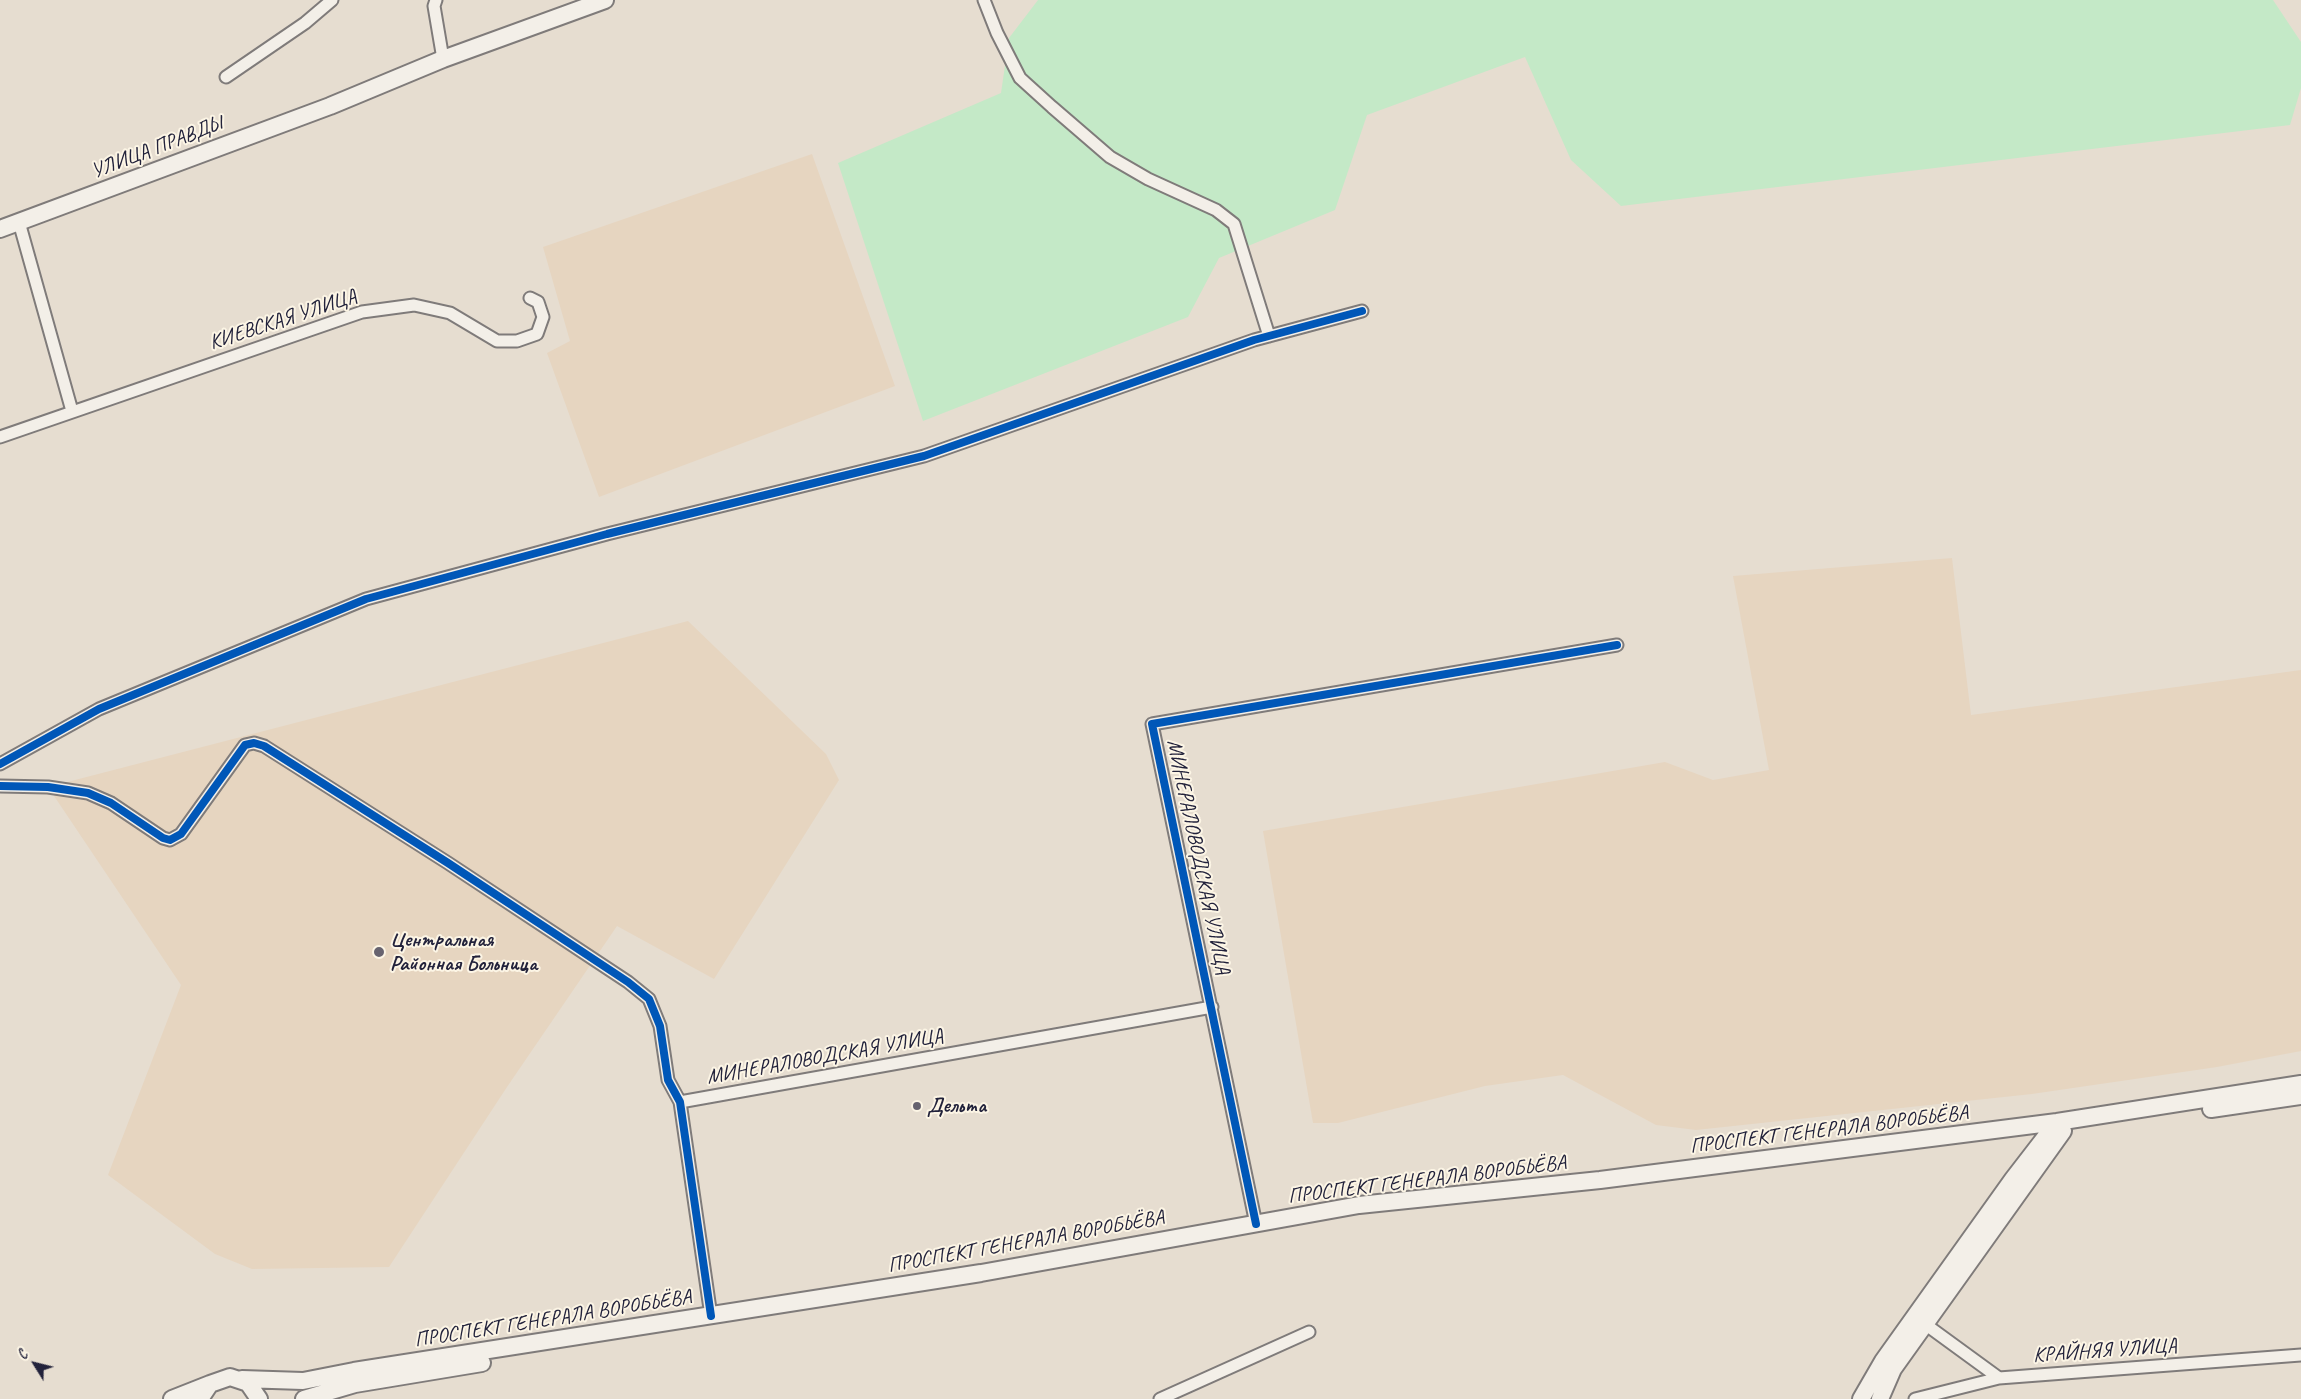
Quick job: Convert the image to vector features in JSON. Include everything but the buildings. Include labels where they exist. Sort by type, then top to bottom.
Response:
[{"type":"main road","name":"УЛИЦА ПРАВДЫ","points":[[0,229],[330,106],[443,59],[605,0]]},
{"type":"main road","name":"ПРОСПЕКТ ГЕНЕРАЛА ВОРОБЬЁВА","points":[[354,1378],[711,1316],[981,1273],[1359,1205],[1600,1180],[2059,1127],[2301,1084]]},
{"type":"main road","name":"ПРОСПЕКТ ГЕНЕРАЛА ВОРОБЬЁВА","points":[[354,1378],[1355,1216],[2301,1096]]},
{"type":"main road","points":[[1880,1399],[1893,1369],[2059,1127]]},
{"type":"main road","points":[[1861,1399],[1883,1361],[2059,1127]]},
{"type":"main road","points":[[172,1399],[225,1377],[303,1381],[354,1378]]},
{"type":"main road","points":[[304,1399],[354,1378]]},
{"type":"main road","points":[[242,1379],[253,1388],[259,1399]]},
{"type":"main road","points":[[200,1399],[210,1384]]},
{"type":"street","points":[[226,77],[305,23],[332,0]]},
{"type":"street","points":[[436,0],[434,6],[443,59]]},
{"type":"street","points":[[984,0],[1020,78],[1110,157],[1148,179],[1216,210],[1234,224],[1269,336]]},
{"type":"street","points":[[19,222],[72,412]]},
{"type":"street","name":"КИЕВСКАЯ УЛИЦА","points":[[0,437],[362,312],[414,305],[450,313],[497,341],[516,342],[536,334],[543,317],[538,302],[530,298]]},
{"type":"street","points":[[0,764],[99,709],[366,599],[607,534],[924,456],[1269,336],[1362,311]]},
{"type":"street","name":"МИНЕРАЛОВОДСКАЯ УЛИЦА","points":[[1256,1224],[1152,724],[1617,645]]},
{"type":"street","points":[[0,786],[48,788],[88,793],[111,803],[163,838],[170,840],[181,834],[245,745],[254,743],[271,750],[448,863],[628,982],[649,999],[660,1026],[668,1080],[680,1102],[711,1316]]},
{"type":"street","name":"МИНЕРАЛОВОДСКАЯ УЛИЦА","points":[[680,1102],[1212,1007]]},
{"type":"street","points":[[1925,1324],[1999,1378]]},
{"type":"street","points":[[1160,1399],[1309,1332]]},
{"type":"street","name":"КРАЙНЯЯ УЛИЦА","points":[[1915,1399],[1999,1378],[2301,1355]]},
{"type":"shaded area","points":[[812,154],[895,386],[599,497],[547,353],[570,341],[543,247]]},
{"type":"shaded area","points":[[1952,558],[1971,715],[2301,670],[2301,1051],[2217,1067],[2032,1094],[1696,1130],[1656,1125],[1563,1075],[1485,1086],[1338,1123],[1313,1123],[1263,831],[1665,762],[1713,780],[1769,770],[1733,576]]},
{"type":"shaded area","name":"Центральная Районная Больница","points":[[688,621],[826,754],[839,780],[714,979],[617,926],[507,1087],[389,1267],[252,1269],[215,1254],[108,1175],[181,985],[48,787]]},
{"type":"green space","points":[[1038,0],[2273,0],[2301,42],[2301,88],[2290,125],[1621,206],[1571,160],[1525,57],[1367,115],[1335,210],[1219,258],[1188,317],[923,421],[838,163],[1001,93],[1009,38]]},
{"type":"cycle path","points":[[0,764],[99,709],[366,599],[607,534],[924,456],[1254,340],[1362,311]]},
{"type":"cycle path","points":[[1256,1224],[1152,724],[1617,645]]},
{"type":"cycle path","points":[[0,786],[48,787],[88,793],[111,803],[163,838],[170,840],[181,834],[245,745],[254,743],[264,746],[448,863],[628,982],[649,999],[660,1026],[668,1080],[680,1102],[711,1316]]},
{"type":"place","name":"Центральная Районная Больница","points":[[379,952]]},
{"type":"place","name":"Дельта","points":[[917,1106]]}]
